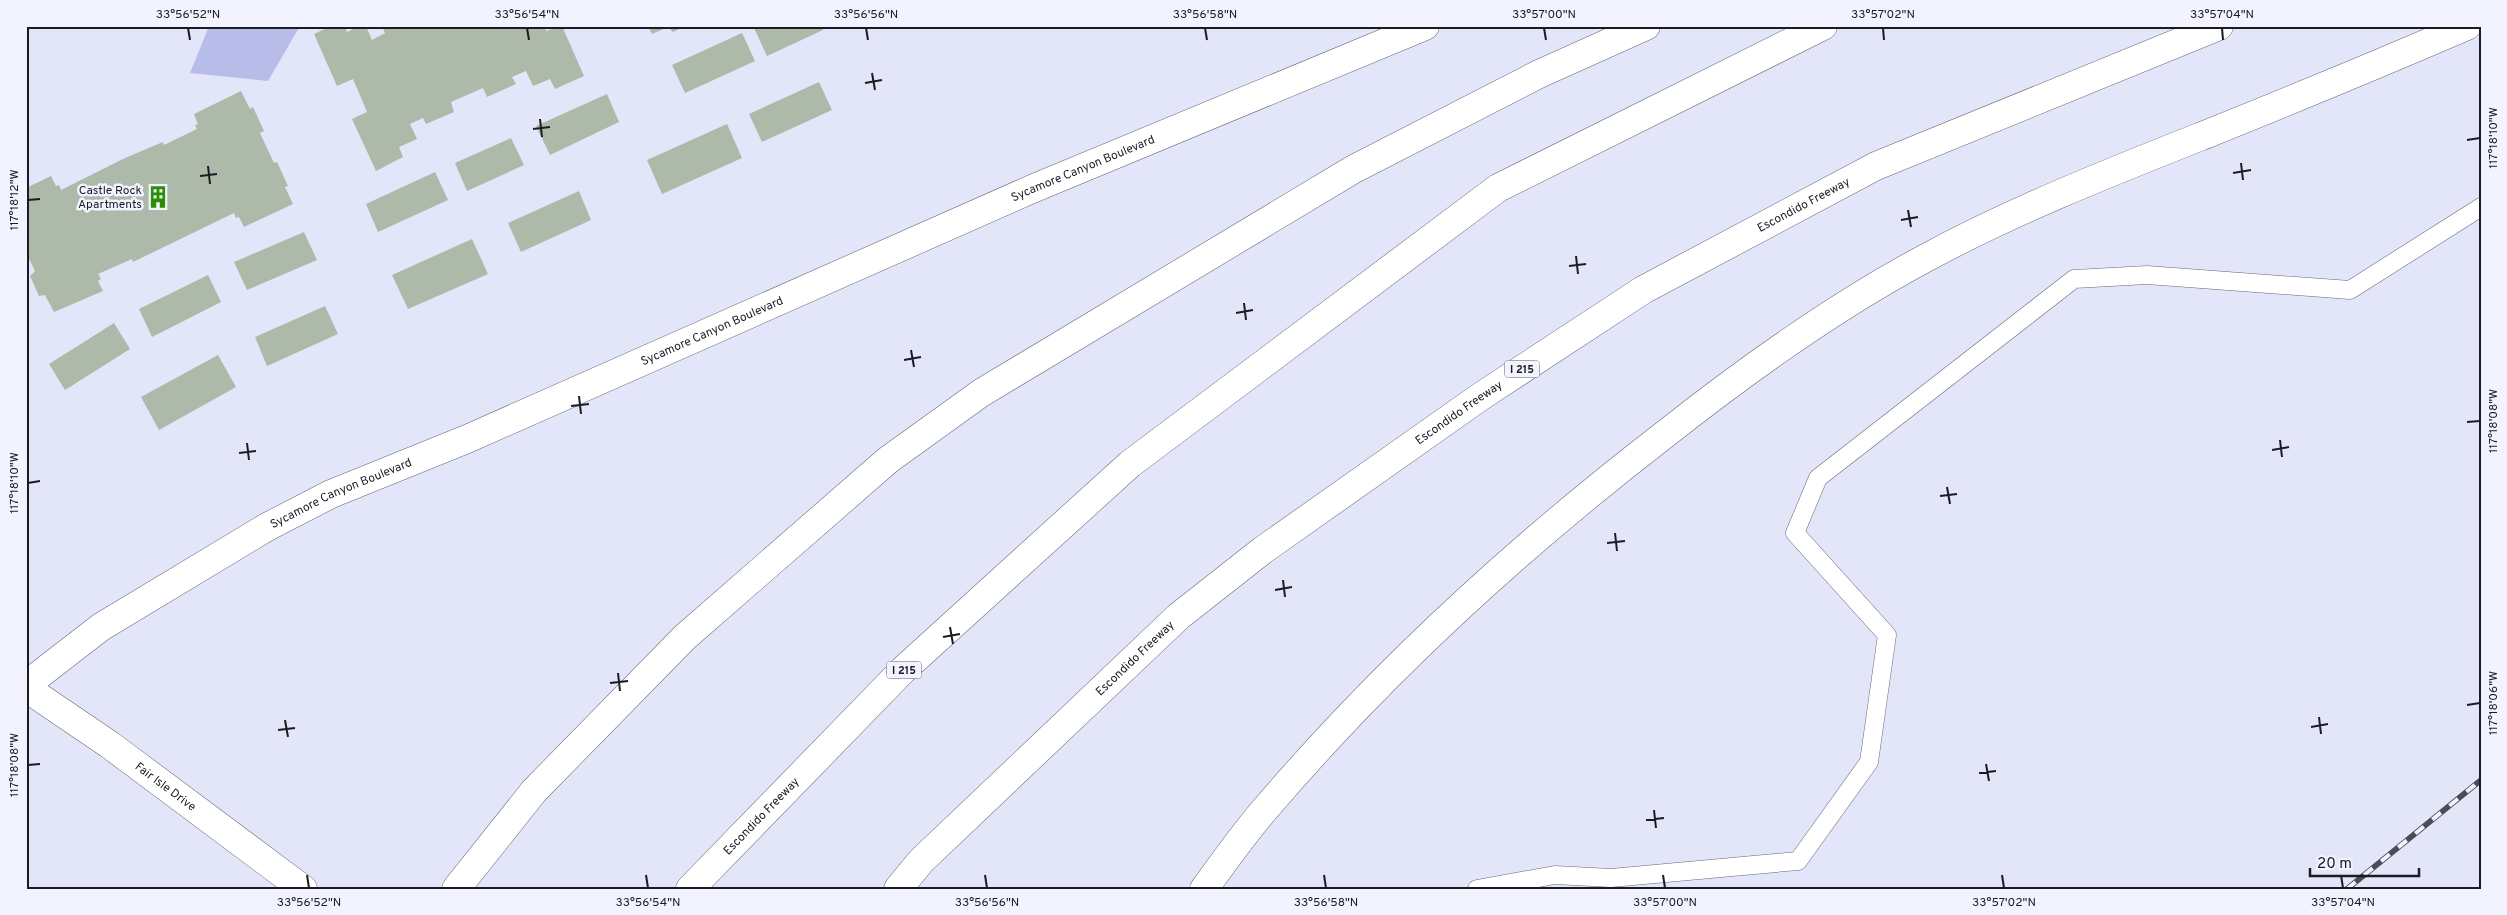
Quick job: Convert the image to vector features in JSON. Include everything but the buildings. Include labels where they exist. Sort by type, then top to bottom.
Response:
[{"type":"main road","name":"Sycamore Canyon Boulevard","points":[[26,687],[101,627],[267,527],[331,494],[468,439],[1032,190],[1425,26]]},
{"type":"main road","points":[[456,889],[534,791],[684,637],[888,460],[982,393],[1354,169],[1539,74],[1646,26]]},
{"type":"main road","name":"Escondido Freeway","points":[[690,889],[903,670],[1130,464],[1498,188],[1823,26]]},
{"type":"main road","name":"Escondido Freeway","points":[[898,889],[921,862],[1179,616],[1263,550],[1480,396],[1635,296],[1876,166],[2219,26]]},
{"type":"main road","points":[[1204,889],[1264,810],[1358,708],[1452,613],[1586,495],[1711,398],[1816,324],[1920,260],[2033,203],[2308,93],[2467,26]]},
{"type":"main road","name":"Fair Isle Drive","points":[[26,687],[105,741],[303,889]]},
{"type":"main road","points":[[891,889],[921,862]]},
{"type":"lane","points":[[1477,889],[1555,875],[1612,878],[1798,861],[1869,762],[1887,635],[1795,533],[1818,478],[2074,279],[2146,275],[2350,290],[2481,207]]},
{"type":"shaded area","points":[[209,26],[300,26],[268,81],[190,73]]},
{"type":"railway","points":[[2347,889],[2481,780]]},
{"type":"place","name":"Castle Rock Apartments","points":[[158,197]]}]
